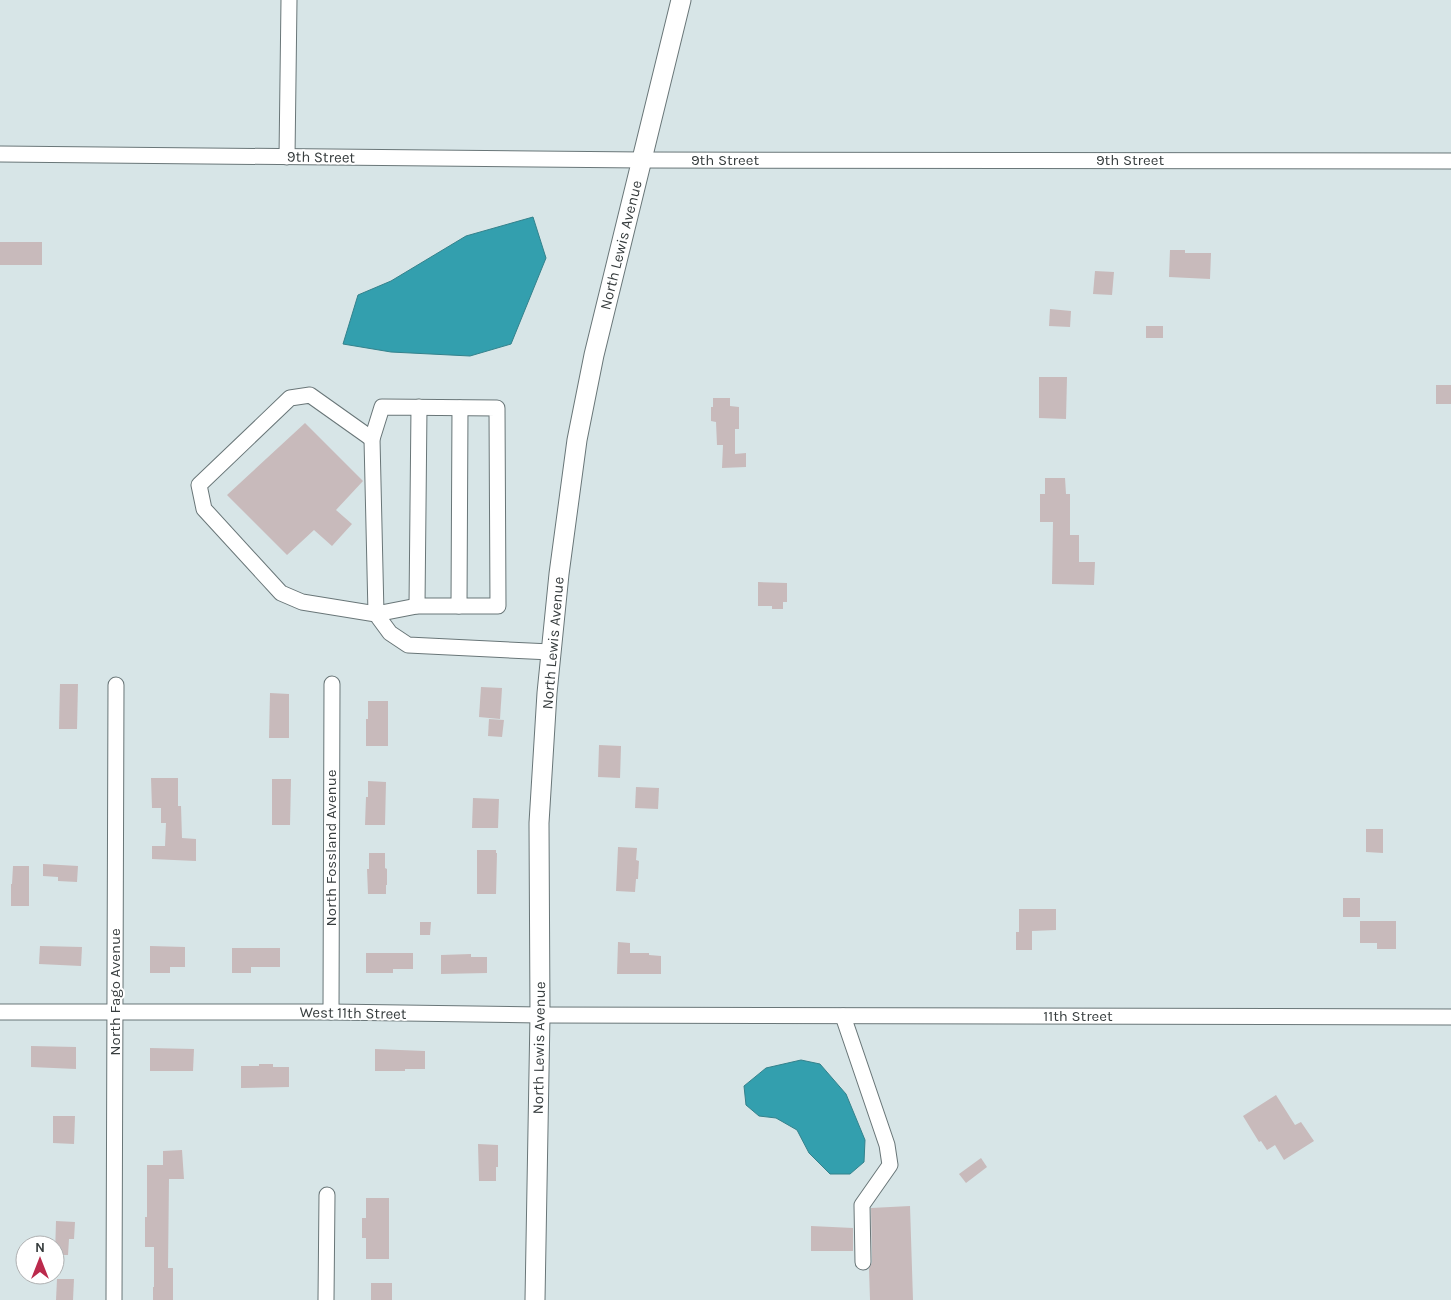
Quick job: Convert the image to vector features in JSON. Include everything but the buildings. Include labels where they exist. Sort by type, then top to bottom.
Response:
[{"type":"main road","name":"North Lewis Avenue","points":[[534,1300],[540,1015],[539,822],[551,652],[559,574],[579,431],[594,355],[681,0]]},
{"type":"street","points":[[287,157],[289,0]]},
{"type":"street","name":"9th Street","points":[[0,154],[642,160],[1451,161]]},
{"type":"street","points":[[372,438],[310,395],[290,398],[199,485],[204,509],[281,593],[302,602],[376,614],[417,606],[498,606],[496,408],[382,407],[372,438],[376,614],[390,633],[408,645],[551,652]]},
{"type":"street","points":[[417,606],[420,407]]},
{"type":"street","points":[[459,606],[460,408]]},
{"type":"street","name":"North Fossland Avenue","points":[[331,1012],[332,684]]},
{"type":"street","name":"North Fago Avenue","points":[[114,1300],[116,685]]},
{"type":"street","name":"West 11th Street","points":[[0,1012],[331,1012],[706,1016]]},
{"type":"street","name":"11th Street","points":[[706,1016],[1451,1017]]},
{"type":"street","points":[[843,1016],[887,1145],[890,1165],[862,1205],[863,1262]]},
{"type":"street","points":[[326,1300],[327,1194]]},
{"type":"water","points":[[533,217],[546,258],[511,344],[470,356],[391,352],[343,344],[358,295],[391,281],[466,236]]},
{"type":"water","points":[[801,1060],[820,1064],[846,1094],[865,1140],[864,1162],[850,1174],[830,1174],[809,1153],[797,1130],[776,1118],[759,1116],[746,1105],[744,1086],[766,1068]]}]
